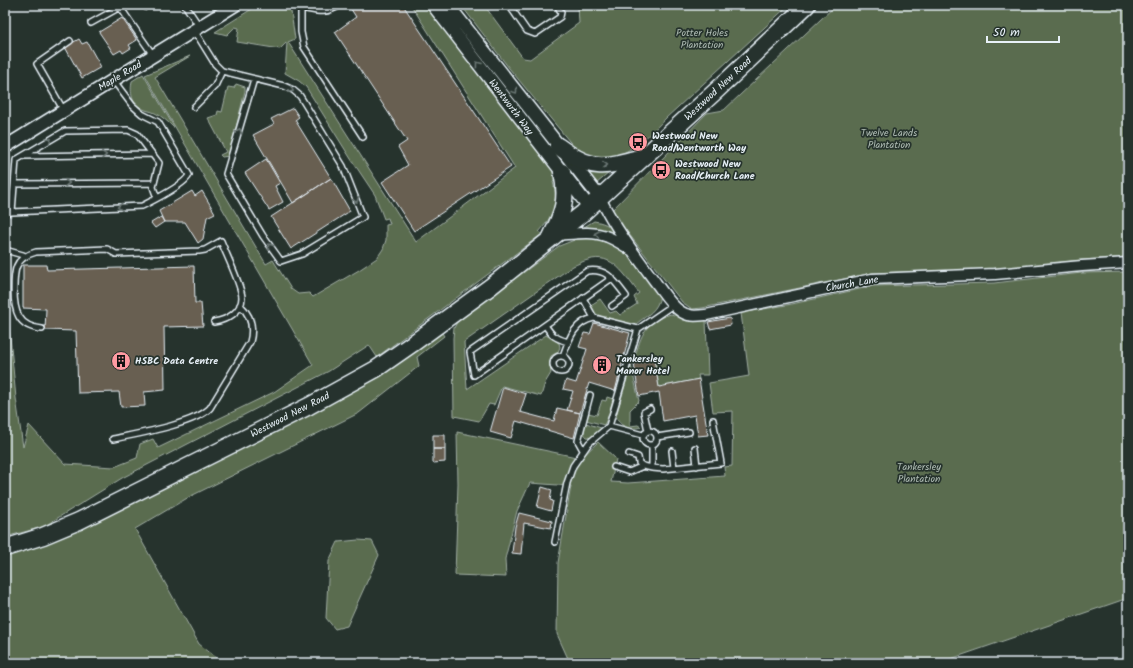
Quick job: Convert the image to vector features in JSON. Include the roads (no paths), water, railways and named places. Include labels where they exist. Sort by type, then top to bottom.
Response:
[{"type":"highway","name":"Westwood New Road","points":[[5,548],[43,536],[78,521],[303,409],[376,369],[490,287],[595,203],[718,90],[807,5]]},
{"type":"highway","points":[[558,146],[573,157],[591,164],[612,165],[645,156]]},
{"type":"highway","points":[[553,238],[565,204],[565,184],[562,172]]},
{"type":"street","name":"Maple Road","points":[[5,147],[197,29],[222,8],[235,5]]},
{"type":"street","name":"Wentworth Way","points":[[433,5],[562,172],[595,203]]},
{"type":"street","name":"Wentworth Way","points":[[448,5],[558,146],[595,203]]},
{"type":"street","name":"Church Lane","points":[[595,203],[609,215],[632,251],[673,305],[678,310],[689,315],[706,315],[872,279],[995,274],[1128,263]]},
{"type":"street","name":"Church Lane","points":[[553,238],[578,233],[599,234],[615,240],[632,251]]},
{"type":"lane","points":[[185,5],[215,64],[222,71],[254,79],[289,88],[300,96],[343,166],[363,217],[302,254],[281,261],[263,236],[226,174],[254,79]]},
{"type":"lane","points":[[340,5],[330,11],[300,6],[301,32],[304,47],[363,137]]},
{"type":"lane","points":[[509,5],[527,31],[535,34],[560,17],[561,12],[557,5]]},
{"type":"lane","points":[[91,23],[120,7],[153,56]]},
{"type":"lane","points":[[64,110],[37,64],[70,41]]},
{"type":"lane","points":[[194,107],[216,86],[222,71]]},
{"type":"lane","points":[[5,212],[142,206],[188,179],[189,175],[158,122],[142,114],[132,105],[113,80]]},
{"type":"lane","points":[[12,212],[16,160],[65,131],[128,130],[137,134],[158,163],[153,187],[157,198]]},
{"type":"lane","points":[[23,156],[152,154]]},
{"type":"lane","points":[[14,184],[154,183]]},
{"type":"lane","points":[[42,329],[28,326],[21,321],[16,313],[14,305],[15,268],[25,256],[36,252],[106,249],[116,254],[199,251],[205,250],[221,241],[242,297],[240,305],[234,314],[224,320],[214,322]]},
{"type":"lane","points":[[5,250],[23,254],[25,256]]},
{"type":"lane","points":[[612,278],[474,375],[470,352],[587,271],[599,270],[605,272],[612,278],[626,296],[612,306]]},
{"type":"lane","points":[[583,298],[594,318]]},
{"type":"lane","points":[[113,439],[170,426],[204,414],[210,408],[250,342],[252,336],[251,320],[246,311],[240,305]]},
{"type":"lane","points":[[555,542],[567,483],[573,466],[583,450],[610,426],[638,329],[673,305]]},
{"type":"lane","points":[[563,356],[568,342],[576,328],[588,320],[594,318],[638,329]]},
{"type":"lane","points":[[545,325],[552,336],[568,342]]},
{"type":"lane","points":[[583,450],[578,442],[590,395]]},
{"type":"lane","points":[[648,431],[644,412],[650,409]]},
{"type":"lane","points":[[629,454],[638,457],[639,463],[643,466],[663,470],[721,463],[713,420]]},
{"type":"lane","points":[[610,426],[643,435]]},
{"type":"lane","points":[[643,435],[648,431],[653,431],[657,437]]},
{"type":"lane","points":[[657,437],[688,432]]},
{"type":"lane","points":[[643,435],[644,443],[652,445]]},
{"type":"lane","points":[[652,468],[652,445],[656,442],[657,437]]},
{"type":"lane","points":[[695,448],[698,466]]},
{"type":"lane","points":[[672,451],[674,468]]},
{"type":"lane","points":[[614,467],[628,472],[643,466]]},
{"type":"place","name":"Westwood New Road/Wentworth Way","points":[[638,142]]},
{"type":"place","name":"Westwood New Road/Church Lane","points":[[661,170]]},
{"type":"place","name":"HSBC Data Centre","points":[[121,361]]},
{"type":"place","name":"Tankersley Manor Hotel","points":[[602,365]]},
{"type":"park label","name":"Potter Holes Plantation","points":[[702,38]]},
{"type":"park label","name":"Twelve Lands Plantation","points":[[889,138]]},
{"type":"park label","name":"Tankersley Plantation","points":[[919,472]]}]
